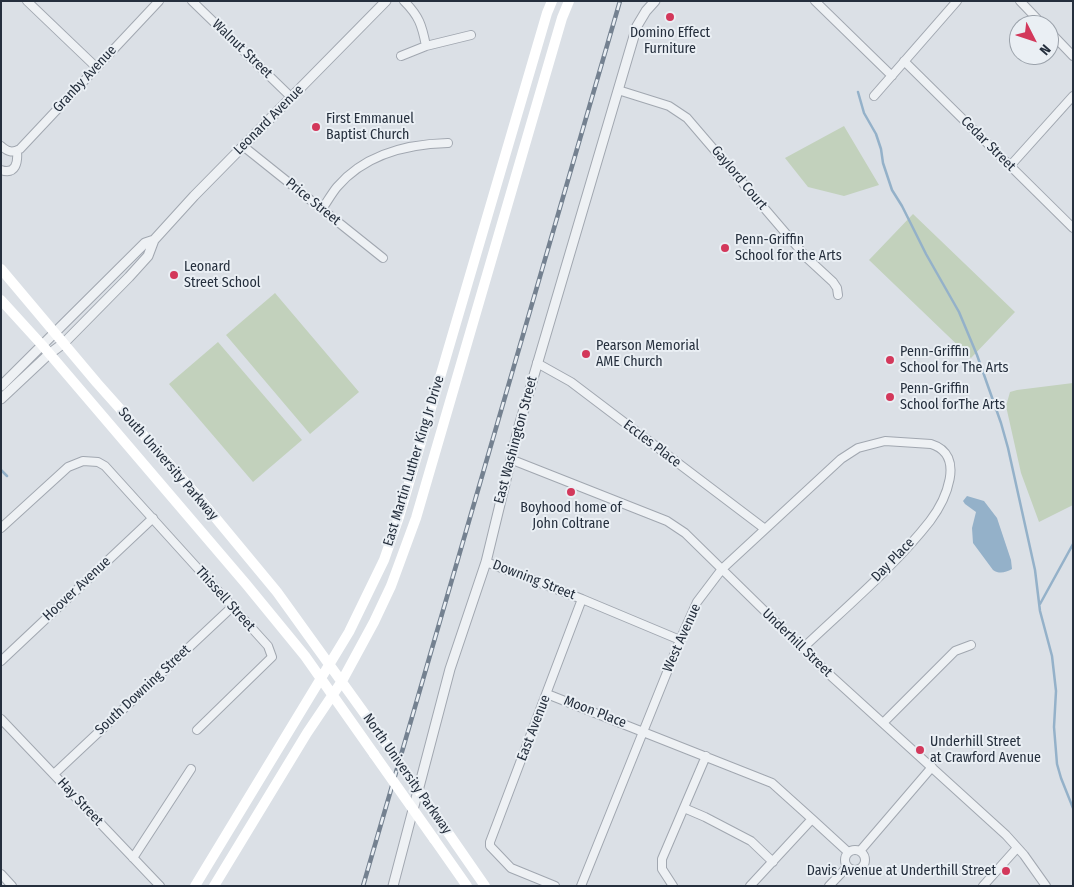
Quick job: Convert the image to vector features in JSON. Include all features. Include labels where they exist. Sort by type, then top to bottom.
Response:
[{"type":"main road","name":"East Martin Luther King Jr Drive","points":[[195,886],[329,663],[350,632],[384,560],[515,118],[552,1]]},
{"type":"main road","name":"East Martin Luther King Jr Drive","points":[[214,886],[307,733],[342,681],[391,586],[416,518],[568,1]]},
{"type":"main road","name":"South University Parkway","points":[[1,269],[196,493],[277,592],[329,663]]},
{"type":"main road","name":"South University Parkway","points":[[1,300],[42,345],[246,584],[305,656],[320,678]]},
{"type":"main road","name":"North University Parkway","points":[[329,663],[485,886]]},
{"type":"main road","name":"North University Parkway","points":[[320,678],[467,886]]},
{"type":"street","points":[[27,1],[96,67]]},
{"type":"street","name":"Granby Avenue","points":[[1,170],[6,172],[16,166],[18,159],[13,151],[159,1]]},
{"type":"street","name":"Walnut Street","points":[[192,1],[292,97]]},
{"type":"street","name":"Leonard Avenue","points":[[1,399],[49,354],[64,343],[148,256],[154,240],[194,196],[386,1]]},
{"type":"street","points":[[404,1],[422,24],[426,46]]},
{"type":"street","name":"East Washington Street","points":[[393,886],[450,669],[486,562],[510,458],[537,363],[637,26],[655,1]]},
{"type":"street","points":[[815,1],[892,76]]},
{"type":"street","points":[[874,96],[957,1]]},
{"type":"street","points":[[1020,1],[1033,15]]},
{"type":"street","points":[[401,56],[426,46],[470,35]]},
{"type":"street","points":[[1059,41],[1073,56]]},
{"type":"street","name":"Cedar Street","points":[[904,61],[1073,228]]},
{"type":"street","name":"Gaylord Court","points":[[618,90],[669,106],[687,118],[807,258],[833,282],[837,288],[838,295]]},
{"type":"street","points":[[1010,166],[1073,96]]},
{"type":"street","points":[[322,209],[337,187],[367,161],[398,150],[448,143]]},
{"type":"street","points":[[1,146],[13,151]]},
{"type":"street","name":"Price Street","points":[[243,146],[383,258]]},
{"type":"street","name":"Leonard Avenue","points":[[1,386],[145,243],[154,240]]},
{"type":"street","name":"Eccles Place","points":[[537,363],[570,382],[765,529]]},
{"type":"street","name":"West Avenue","points":[[582,886],[696,602],[722,569],[834,465],[858,448],[885,441],[931,444],[938,446],[948,454]]},
{"type":"street","name":"Day Place","points":[[803,648],[888,566],[931,520],[946,492],[951,471],[948,454]]},
{"type":"street","name":"Underhill Street","points":[[510,458],[667,521],[685,533],[803,648],[1006,835],[1046,886]]},
{"type":"street","name":"Thissell Street","points":[[1,528],[68,467],[83,461],[98,462],[105,466],[268,646],[272,657],[197,730]]},
{"type":"street","name":"Hoover Avenue","points":[[1,661],[154,518]]},
{"type":"street","name":"Downing Street","points":[[486,562],[680,640]]},
{"type":"street","name":"East Avenue","points":[[555,886],[511,868],[490,846],[490,842],[582,599]]},
{"type":"street","name":"South Downing Street","points":[[54,774],[232,606]]},
{"type":"street","points":[[883,723],[955,651],[971,645]]},
{"type":"street","name":"Moon Place","points":[[547,694],[772,783],[848,852]]},
{"type":"street","name":"Hay Street","points":[[1,719],[160,886]]},
{"type":"street","points":[[673,886],[662,869],[662,858],[706,756]]},
{"type":"street","points":[[860,851],[932,767]]},
{"type":"street","points":[[133,858],[191,769]]},
{"type":"street","points":[[684,808],[751,841],[773,862]]},
{"type":"street","points":[[750,886],[812,819]]},
{"type":"street","points":[[983,886],[1017,848]]},
{"type":"street","points":[[860,851],[865,860],[862,867],[854,870],[847,867],[844,858],[848,852],[860,851]]},
{"type":"street","points":[[829,886],[847,867]]},
{"type":"street","points":[[862,867],[869,873]]},
{"type":"street","points":[[1,874],[12,886]]},
{"type":"green space","points":[[844,126],[879,185],[844,196],[808,187],[785,158]]},
{"type":"green space","points":[[913,214],[1015,312],[971,358],[869,260]]},
{"type":"green space","points":[[275,293],[359,392],[310,434],[226,335]]},
{"type":"green space","points":[[218,342],[302,440],[253,482],[169,384]]},
{"type":"green space","points":[[1073,383],[1073,505],[1039,522],[1021,473],[1006,406],[1010,392]]},
{"type":"water","points":[[967,496],[984,501],[997,518],[1011,560],[1012,569],[1002,572],[993,570],[973,543],[972,528],[976,512],[963,501]]},
{"type":"waterway","points":[[858,92],[864,113],[876,134],[892,190],[959,312],[977,355],[1001,423],[1035,570],[1040,611],[1052,656],[1056,691],[1054,727],[1057,764],[1073,808]]},
{"type":"waterway","points":[[1,470],[7,476]]},
{"type":"waterway","points":[[1040,604],[1073,544]]},
{"type":"railway","points":[[363,886],[620,1]]},
{"type":"place","name":"Domino Effect Furniture","points":[[670,17]]},
{"type":"place","name":"First Emmanuel Baptist Church","points":[[316,127]]},
{"type":"place","name":"Penn-Griffin School for the Arts","points":[[725,248]]},
{"type":"place","name":"Leonard Street School","points":[[174,275]]},
{"type":"place","name":"Pearson Memorial AME Church","points":[[586,354]]},
{"type":"place","name":"Penn-Griffin School for The Arts","points":[[890,360]]},
{"type":"place","name":"Penn-Griffin School forThe Arts","points":[[890,397]]},
{"type":"place","name":"Boyhood home of John Coltrane","points":[[571,492]]},
{"type":"place","name":"Underhill Street at Crawford Avenue","points":[[920,750]]},
{"type":"place","name":"Davis Avenue at Underthill Street","points":[[1006,871]]}]
